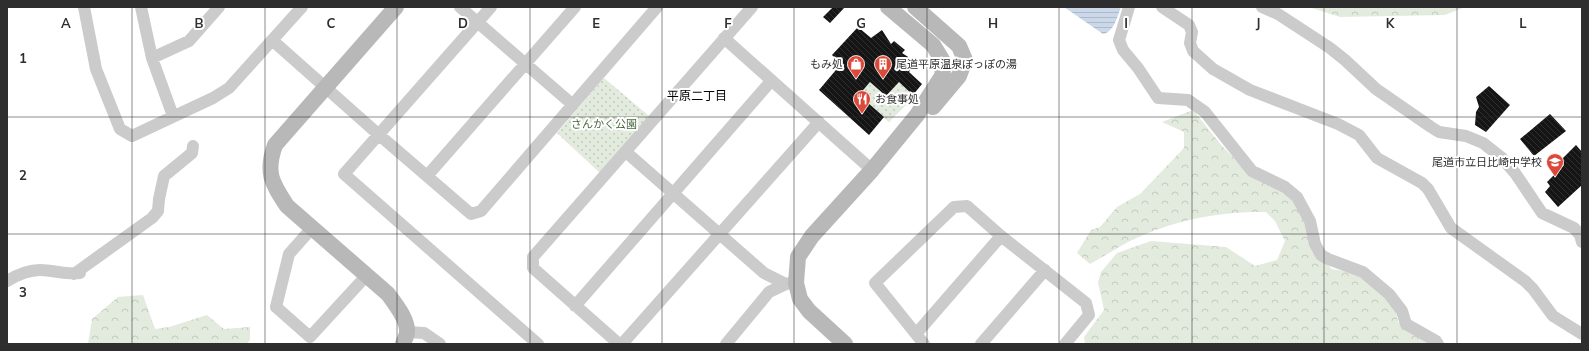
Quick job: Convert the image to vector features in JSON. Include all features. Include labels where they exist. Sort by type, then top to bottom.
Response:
[{"type":"street","points":[[84,7],[96,69],[120,129],[132,136],[213,98],[229,88],[302,7]]},
{"type":"street","points":[[141,7],[152,58],[173,116]]},
{"type":"street","points":[[396,7],[275,145],[270,159],[270,176],[287,206],[388,294],[405,321],[405,338],[424,333],[440,344]]},
{"type":"street","points":[[460,7],[572,105]]},
{"type":"street","points":[[491,7],[344,174],[538,344]]},
{"type":"street","points":[[427,176],[575,7]]},
{"type":"street","points":[[272,40],[471,214],[481,211],[657,7]]},
{"type":"street","points":[[619,344],[533,268],[533,257],[752,7]]},
{"type":"street","points":[[791,284],[798,256],[812,236],[872,170],[917,115],[942,76],[944,63],[933,45],[888,7]]},
{"type":"street","points":[[872,170],[904,142],[959,76],[964,60],[958,46],[915,7]]},
{"type":"street","points":[[1129,7],[1118,40],[1123,50],[1138,68],[1158,98],[1188,100],[1205,112],[1252,171],[1285,187],[1297,197],[1310,221],[1315,244],[1321,255],[1328,260],[1363,272],[1389,294],[1402,311],[1406,324],[1436,341],[1438,344]]},
{"type":"street","points":[[1162,7],[1189,25],[1192,32],[1190,43],[1193,51],[1213,69],[1250,90],[1338,124],[1358,135],[1377,158],[1422,183],[1428,189],[1452,228],[1525,281],[1533,288],[1554,316],[1582,334]]},
{"type":"street","points":[[1262,7],[1278,14],[1330,48],[1394,103],[1439,132],[1466,136],[1483,143],[1502,158],[1515,173],[1542,213],[1574,228],[1580,235],[1582,242]]},
{"type":"street","points":[[152,58],[189,41],[212,9]]},
{"type":"street","points":[[724,38],[872,170]]},
{"type":"street","points":[[575,306],[771,81]]},
{"type":"street","points":[[622,344],[819,122]]},
{"type":"street","points":[[74,274],[152,218],[158,211],[164,176],[192,153],[193,146]]},
{"type":"street","points":[[626,152],[764,273],[791,284],[809,311],[845,344]]},
{"type":"street","points":[[924,344],[875,284],[954,207],[967,206],[1001,236],[1086,303],[1089,315],[1065,344]]},
{"type":"street","points":[[312,228],[288,254],[276,307],[310,337],[367,275]]},
{"type":"street","points":[[916,334],[1001,236]]},
{"type":"street","points":[[7,281],[20,274],[39,270],[74,274],[88,272]]},
{"type":"street","points":[[981,344],[1045,270]]},
{"type":"street","points":[[726,344],[769,292],[791,284]]},
{"type":"green space","points":[[1309,7],[1465,7],[1445,15],[1340,17]]},
{"type":"green space","name":"さんかく公園","points":[[604,78],[649,116],[601,174],[557,133]]},
{"type":"green space","points":[[870,82],[886,96],[899,82],[912,94],[915,92],[917,94],[889,122],[859,95]]},
{"type":"green space","points":[[1193,110],[1222,146],[1249,173],[1297,199],[1321,258],[1332,269],[1355,273],[1383,294],[1396,312],[1398,322],[1434,344],[1085,344],[1084,337],[1104,310],[1098,282],[1101,272],[1117,253],[1151,241],[1226,247],[1255,266],[1277,260],[1285,241],[1275,221],[1266,212],[1230,213],[1177,223],[1128,242],[1090,264],[1077,253],[1091,230],[1100,227],[1117,207],[1140,194],[1184,148],[1184,132],[1162,122]]},
{"type":"green space","points":[[143,295],[155,329],[169,327],[207,315],[224,329],[250,327],[250,340],[247,344],[88,344],[92,319],[118,297]]},
{"type":"water","points":[[1064,7],[1121,7],[1110,30],[1103,34]]},
{"type":"building","points":[[833,7],[845,7],[830,23],[823,17]]},
{"type":"building","name":"尾道平原温泉ぽっぽの湯","points":[[858,27],[871,38],[882,30],[891,44],[894,41],[905,50],[902,53],[916,62],[909,72],[922,84],[913,95],[899,82],[886,96],[870,82],[859,95],[884,117],[869,135],[819,90],[841,64],[832,55]]},
{"type":"building","points":[[1489,86],[1510,105],[1486,132],[1475,125],[1476,112],[1479,107],[1476,97]]},
{"type":"building","points":[[1550,114],[1566,131],[1534,156],[1520,139]]},
{"type":"building","points":[[1576,145],[1582,152],[1582,185],[1558,207],[1545,192],[1550,186],[1547,182],[1564,165],[1560,161]]},
{"type":"place","name":"もみ処","points":[[856,79]]},
{"type":"place","name":"尾道平原温泉ぽっぽの湯","points":[[883,79]]},
{"type":"place","name":"お食事処","points":[[862,114]]},
{"type":"place","name":"尾道市立日比崎中学校","points":[[1555,177]]},
{"type":"district","name":"平原二丁目","points":[[697,95]]}]
